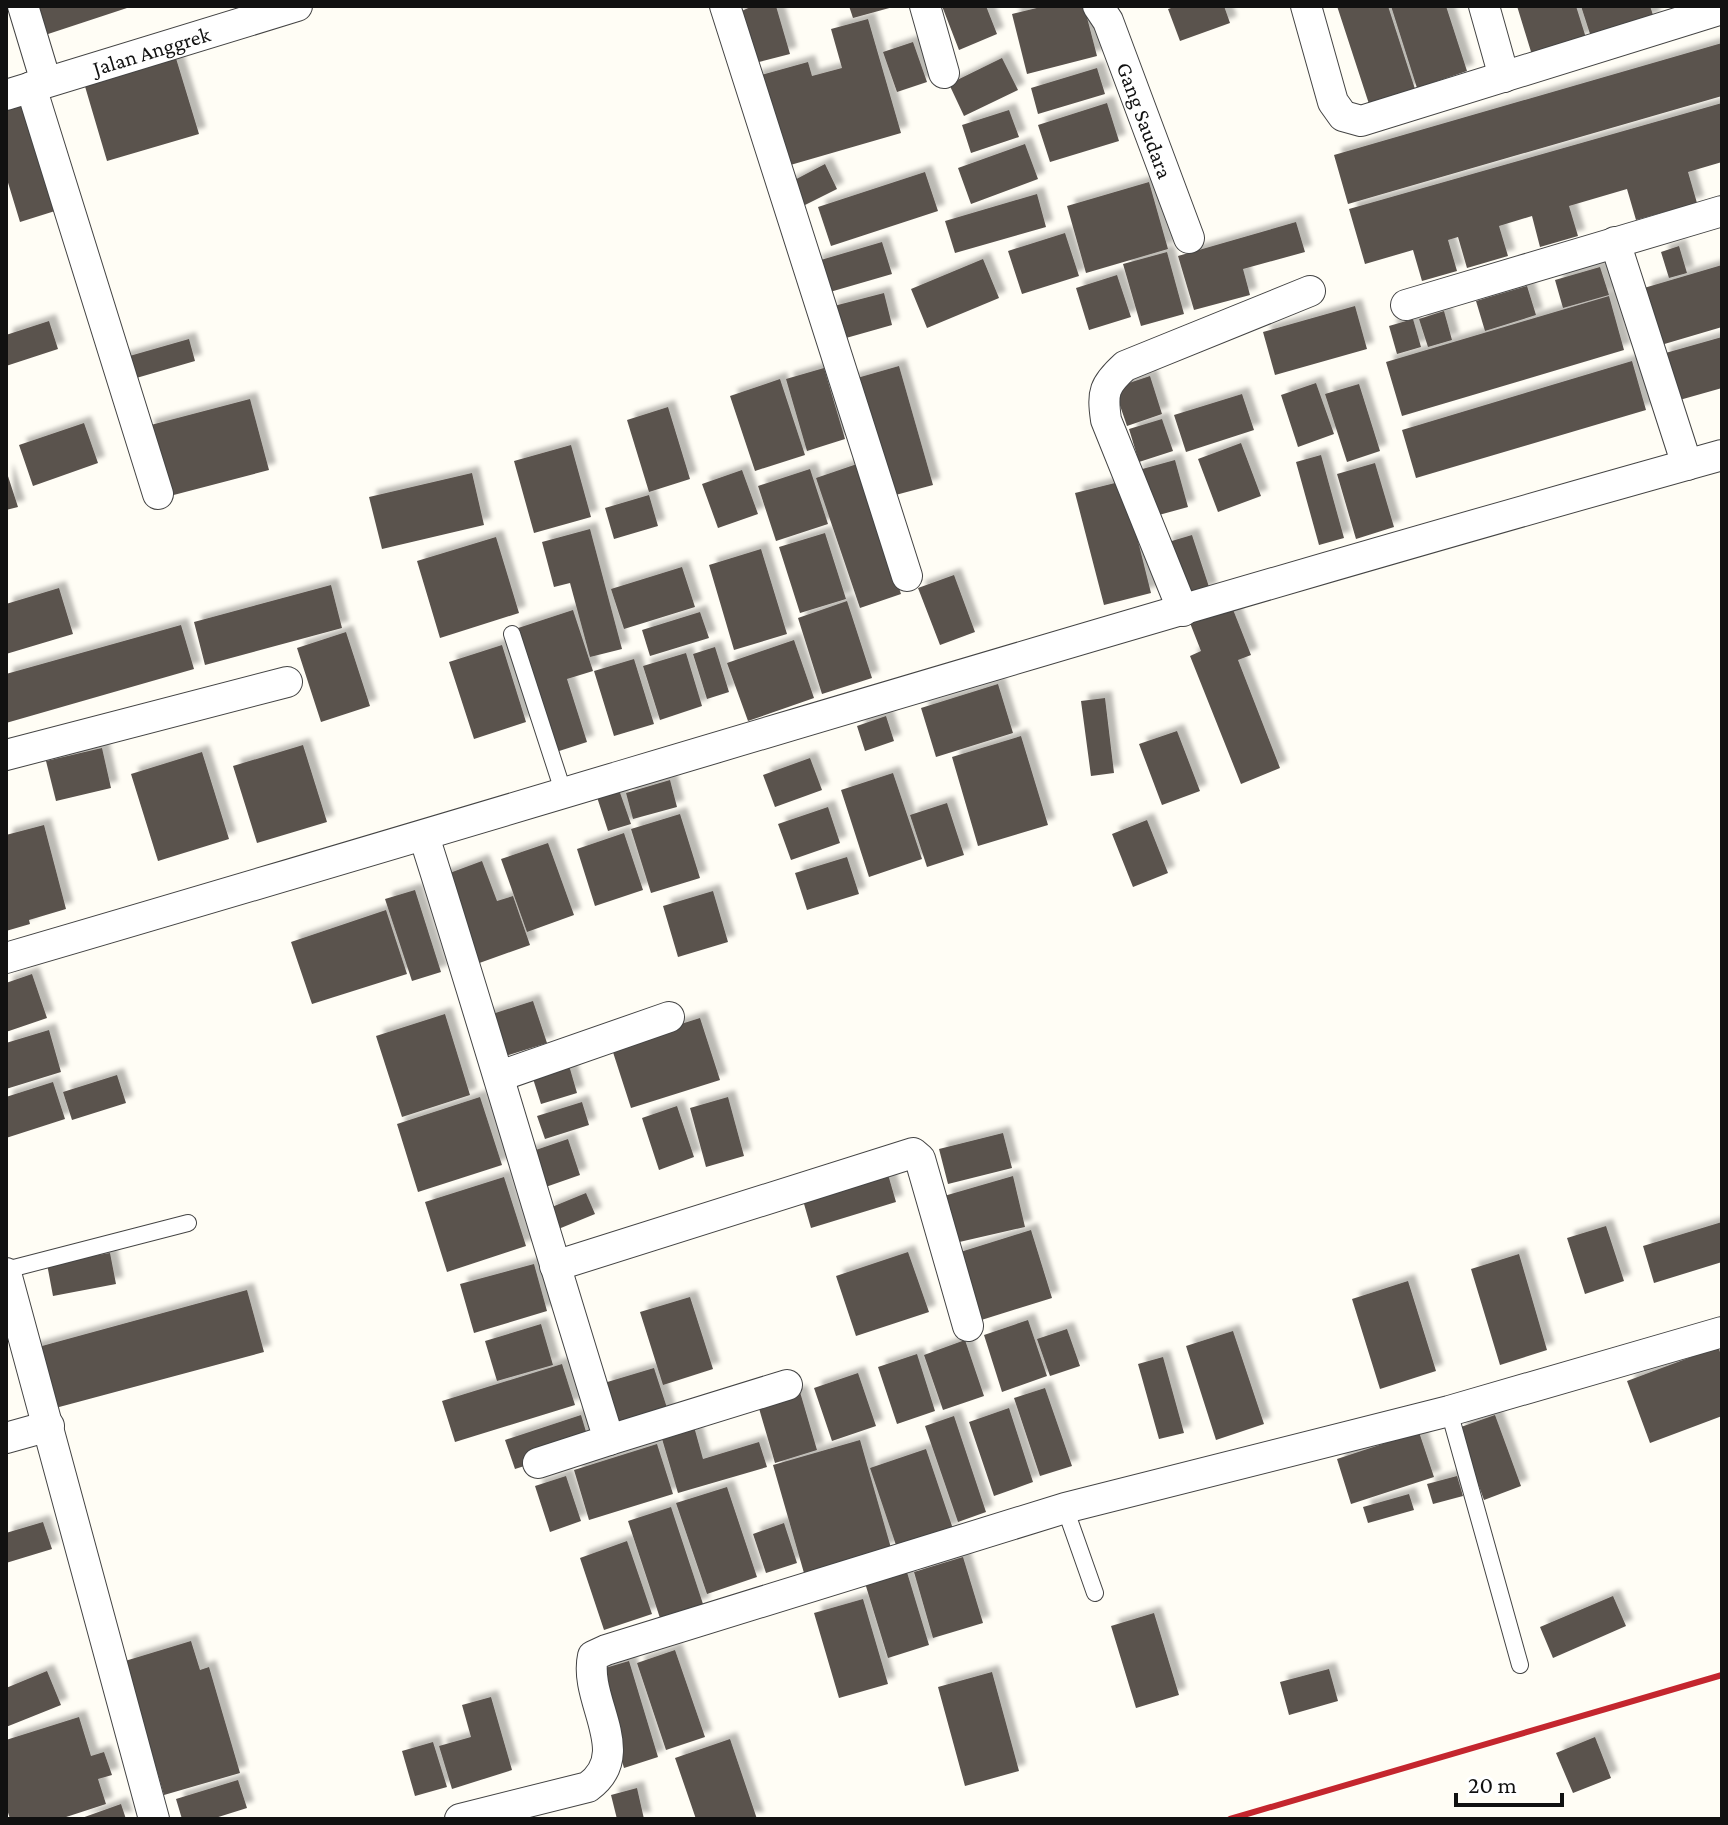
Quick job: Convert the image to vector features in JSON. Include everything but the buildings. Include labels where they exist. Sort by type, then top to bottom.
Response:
[{"type":"street","points":[[23,6],[28,88],[158,494]]},
{"type":"street","name":"Jalan Anggrek","points":[[28,88],[297,6]]},
{"type":"street","points":[[725,6],[907,576]]},
{"type":"street","points":[[925,6],[944,73]]},
{"type":"street","name":"Gang Saudara","points":[[1098,6],[1108,21],[1189,238]]},
{"type":"street","points":[[1306,6],[1333,102],[1343,116],[1361,121],[1702,11]]},
{"type":"street","points":[[1484,6],[1504,77]]},
{"type":"street","points":[[1406,305],[1722,211]]},
{"type":"street","points":[[1615,242],[1687,465]]},
{"type":"street","points":[[1183,611],[1106,420],[1103,400],[1106,386],[1125,366],[1310,291]]},
{"type":"street","points":[[6,958],[944,680],[1722,455]]},
{"type":"street","points":[[6,755],[287,682]]},
{"type":"street","points":[[424,836],[609,1440]]},
{"type":"street","points":[[500,1076],[669,1017]]},
{"type":"street","points":[[555,1266],[913,1153],[920,1159],[968,1326]]},
{"type":"street","points":[[6,1272],[154,1819]]},
{"type":"street","points":[[460,1819],[588,1787],[601,1777],[609,1751],[589,1671],[593,1656],[606,1650],[1065,1508],[1449,1411],[1722,1332]]},
{"type":"street","points":[[538,1463],[787,1385]]},
{"type":"street","points":[[6,1438],[49,1426]]},
{"type":"lane","points":[[512,634],[564,794]]},
{"type":"lane","points":[[6,1272],[188,1223]]},
{"type":"lane","points":[[1449,1411],[1520,1665]]},
{"type":"lane","points":[[1065,1508],[1095,1593]]},
{"type":"railway","points":[[1230,1819],[1722,1675]]}]
